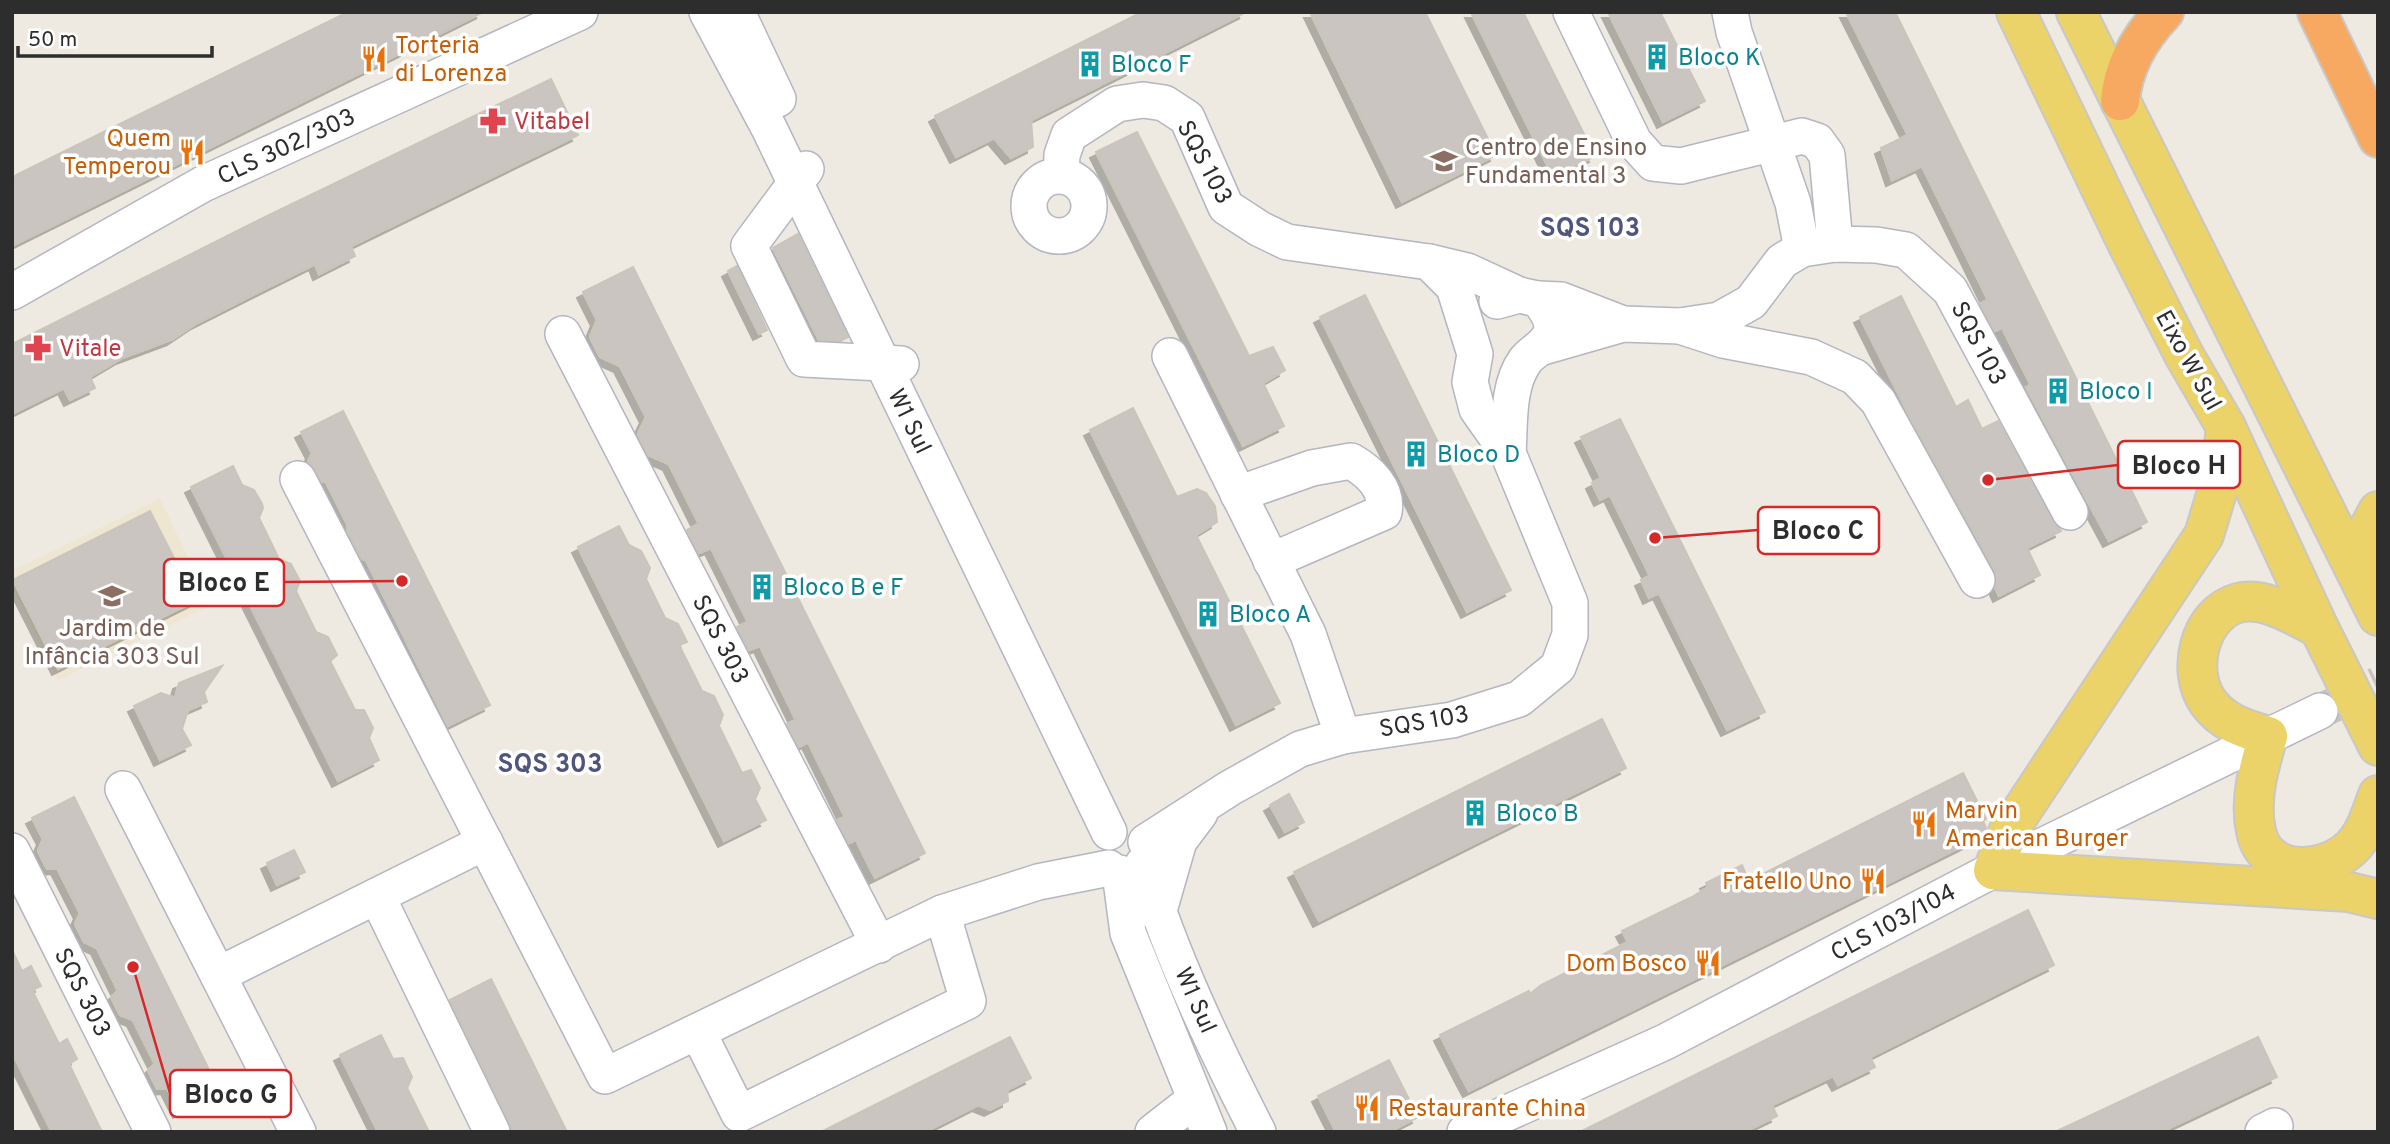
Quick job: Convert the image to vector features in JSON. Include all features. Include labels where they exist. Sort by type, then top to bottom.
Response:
[{"type":"highway","points":[[2120,101],[2122,76],[2146,31],[2164,12]]},
{"type":"highway","points":[[2311,15],[2378,138]]},
{"type":"main road","name":"Eixo W Sul","points":[[2016,12],[2125,239],[2184,355],[2226,427],[2319,628],[2378,746]]},
{"type":"main road","points":[[2076,12],[2378,616]]},
{"type":"main road","points":[[2226,427],[2220,482],[2204,535],[2009,830],[1993,870],[2349,892],[2378,899]]},
{"type":"main road","points":[[2361,579],[2367,532],[2378,511]]},
{"type":"main road","points":[[2319,628],[2272,607],[2239,603],[2217,615],[2203,634],[2197,665],[2200,683],[2208,703],[2233,725],[2268,736],[2257,776],[2255,822],[2263,847],[2276,862],[2294,869],[2329,862],[2352,848],[2367,825],[2378,794]]},
{"type":"street","name":"W1 Sul","points":[[707,12],[803,174]]},
{"type":"street","name":"W1 Sul","points":[[737,12],[803,174],[1123,848],[1158,914],[1230,1077],[1258,1132]]},
{"type":"street","points":[[1572,12],[1634,142],[1653,163],[1681,166],[1802,136],[1817,141],[1827,155],[1819,246]]},
{"type":"street","points":[[1730,12],[1734,32],[1793,203],[1819,246]]},
{"type":"street","name":"CLS 302/303","points":[[12,292],[203,184],[574,13]]},
{"type":"street","name":"SQS 103","points":[[1061,176],[1062,155],[1069,135],[1117,104],[1143,100],[1164,103],[1187,118],[1226,207],[1260,229],[1287,242],[1429,262],[1468,271],[1529,297],[1550,315],[1551,332],[1534,354],[1511,398],[1508,453]]},
{"type":"street","points":[[803,174],[749,246],[804,359],[893,363]]},
{"type":"street","name":"SQS 103","points":[[1470,339],[1504,362],[1534,354],[1587,332],[1623,324],[1681,326],[1719,320],[1751,302],[1782,261],[1819,246],[1875,245],[1906,250],[1950,290],[2070,512]]},
{"type":"street","name":"SQS 103","points":[[1123,848],[1206,804],[1300,749],[1343,736],[1452,720],[1519,699],[1558,667],[1570,635],[1570,603],[1508,453],[1477,409],[1470,382],[1470,339],[1454,287],[1429,262]]},
{"type":"street","name":"SQS 103","points":[[1470,339],[1486,304],[1529,297],[1561,300],[1623,324]]},
{"type":"street","points":[[1751,302],[1766,348]]},
{"type":"street","name":"SQS 103","points":[[1681,326],[1811,357],[1855,377],[1878,401],[1978,580]]},
{"type":"street","name":"SQS 303","points":[[562,334],[879,945]]},
{"type":"street","points":[[1170,356],[1308,634],[1343,736]]},
{"type":"street","points":[[1238,494],[1312,468],[1351,461],[1364,469],[1381,488],[1386,503],[1384,512],[1375,518],[1271,561]]},
{"type":"street","points":[[298,479],[605,1076],[942,913],[1038,882],[1123,848]]},
{"type":"street","name":"CLS 103/104","points":[[1465,1132],[1665,1042],[1993,870],[2320,711]]},
{"type":"street","points":[[123,789],[298,1132]]},
{"type":"street","points":[[1158,914],[1179,841],[1206,804]]},
{"type":"street","points":[[218,975],[485,842]]},
{"type":"street","name":"W1 Sul","points":[[1123,848],[1128,933],[1209,1132]]},
{"type":"street","name":"SQS 303","points":[[12,851],[153,1132]]},
{"type":"street","points":[[377,896],[492,1132]]},
{"type":"street","points":[[698,1032],[739,1114],[968,1001],[942,913]]},
{"type":"street","points":[[1157,1128],[1194,1100]]},
{"type":"shaded area","name":"Jardim de Infância 303 Sul","points":[[160,499],[211,605],[58,680],[12,586],[12,571]]},
{"type":"building","points":[[348,12],[483,12],[12,246],[12,180],[16,175]]},
{"type":"building","name":"Bloco F","points":[[1142,12],[1246,12],[1031,120],[1033,147],[1011,158],[994,138],[956,157],[935,116]]},
{"type":"building","points":[[1310,12],[1425,12],[1496,155],[1402,202]]},
{"type":"building","points":[[1471,12],[1523,12],[1595,156],[1553,177]]},
{"type":"building","name":"Bloco K","points":[[1608,12],[1660,12],[1705,101],[1663,122]]},
{"type":"building","points":[[1846,12],[1895,12],[2147,522],[2109,541],[2026,387],[2031,385],[2002,328],[1995,331],[1980,304],[1988,300],[1922,166],[1892,180],[1881,148],[1908,135]]},
{"type":"building","points":[[551,79],[578,135],[351,246],[355,256],[319,274],[315,264],[197,323],[173,339],[122,358],[90,377],[95,388],[70,400],[64,388],[12,414],[12,344],[261,219]]},
{"type":"building","points":[[1137,132],[1249,356],[1273,347],[1285,370],[1263,383],[1284,426],[1243,446],[1096,152]]},
{"type":"building","points":[[798,234],[848,337],[840,341],[819,340],[773,248]]},
{"type":"building","points":[[737,266],[767,330],[759,334],[728,271]]},
{"type":"building","name":"Bloco B e F","points":[[633,267],[925,853],[875,878],[856,840],[849,843],[837,820],[845,817],[808,742],[799,747],[787,724],[796,720],[760,646],[749,650],[737,627],[748,622],[711,548],[699,553],[687,530],[699,524],[669,464],[648,455],[643,445],[638,434],[646,417],[620,366],[600,357],[590,337],[597,320],[583,292]]},
{"type":"building","name":"Bloco D","points":[[1365,295],[1511,590],[1467,612],[1320,317]]},
{"type":"building","points":[[1901,296],[1956,407],[1968,400],[1982,429],[1998,421],[2061,531],[2027,548],[2040,575],[1999,596],[1995,587],[1995,570],[1911,419],[1860,317]]},
{"type":"building","name":"Bloco A","points":[[1133,408],[1177,497],[1197,489],[1206,493],[1215,506],[1217,522],[1196,535],[1280,703],[1236,725],[1090,430]]},
{"type":"building","points":[[343,411],[490,705],[448,726],[366,560],[362,559],[347,530],[348,526],[326,482],[322,482],[308,462],[312,453],[301,432]]},
{"type":"building","points":[[1620,419],[1765,712],[1727,730],[1659,593],[1649,598],[1641,580],[1650,576],[1610,495],[1600,500],[1592,483],[1601,478],[1581,437]]},
{"type":"building","points":[[233,466],[242,485],[254,490],[262,504],[259,518],[279,559],[291,564],[300,581],[296,591],[316,632],[328,637],[337,655],[330,661],[355,710],[364,710],[373,728],[369,738],[379,760],[338,781],[191,487]]},
{"type":"building","name":"Jardim de Infância 303 Sul","points":[[150,511],[178,566],[182,565],[195,589],[191,592],[195,601],[58,669],[13,580]]},
{"type":"building","points":[[619,526],[629,545],[641,551],[650,568],[646,579],[665,618],[678,624],[687,642],[679,645],[702,691],[714,696],[723,715],[719,726],[742,773],[751,770],[760,788],[755,799],[766,820],[724,841],[578,547]]},
{"type":"building","points":[[222,666],[204,692],[207,702],[188,710],[182,729],[191,745],[160,760],[134,706],[161,693],[175,698],[179,683]]},
{"type":"building","name":"Bloco B","points":[[1602,719],[1626,768],[1319,921],[1294,872]]},
{"type":"building","points":[[1963,773],[1986,819],[1983,821],[1986,828],[1983,836],[1469,1091],[1440,1035],[1529,991],[1530,994],[1541,985],[1628,942],[1622,931],[1692,897],[1708,887],[1706,883],[1742,865],[1749,881]]},
{"type":"building","points":[[1289,794],[1304,822],[1285,832],[1270,805]]},
{"type":"building","points":[[74,797],[220,1092],[179,1112],[167,1088],[157,1089],[148,1070],[155,1064],[133,1020],[120,1015],[111,997],[118,991],[97,948],[84,942],[75,924],[80,913],[57,868],[47,869],[38,851],[43,839],[32,818]]},
{"type":"building","points":[[294,850],[305,872],[277,885],[267,863]]},
{"type":"building","points":[[2028,910],[2054,965],[1870,1057],[1875,1067],[1838,1085],[1833,1076],[1772,1105],[1777,1116],[1744,1132],[1580,1132]]},
{"type":"building","points":[[12,950],[22,971],[31,966],[41,986],[32,990],[59,1044],[67,1039],[77,1059],[69,1064],[102,1132],[52,1132],[12,1052]]},
{"type":"building","points":[[491,979],[567,1132],[515,1132],[511,1127],[450,1000]]},
{"type":"building","points":[[381,1035],[393,1059],[403,1058],[412,1077],[407,1088],[429,1132],[378,1132],[340,1055]]},
{"type":"building","points":[[1010,1037],[1031,1078],[1007,1090],[1008,1101],[990,1110],[978,1105],[925,1132],[821,1132]]},
{"type":"building","points":[[2258,1037],[2277,1077],[2161,1132],[2055,1132]]},
{"type":"building","points":[[1389,1060],[1418,1117],[1389,1132],[1336,1132],[1318,1096]]},
{"type":"tunnel","points":[[2327,708],[2378,684]]},
{"type":"place","name":"Bloco K","points":[[1657,57]]},
{"type":"place","name":"Torteria di Lorenza","points":[[374,59]]},
{"type":"place","name":"Bloco F","points":[[1090,64]]},
{"type":"place","name":"Vitabel","points":[[493,121]]},
{"type":"place","name":"Quem Temperou","points":[[192,152]]},
{"type":"place","name":"Centro de Ensino Fundamental 3","points":[[1444,161]]},
{"type":"place","name":"Vitale","points":[[38,348]]},
{"type":"place","name":"Bloco I","points":[[2058,391]]},
{"type":"place","name":"Bloco D","points":[[1416,454]]},
{"type":"place","name":"Bloco H","points":[[1988,480]]},
{"type":"place","name":"Bloco C","points":[[1655,538]]},
{"type":"place","name":"Bloco E","points":[[402,581]]},
{"type":"place","name":"Bloco B e F","points":[[762,587]]},
{"type":"place","name":"Jardim de Infância 303 Sul","points":[[112,596]]},
{"type":"place","name":"Bloco A","points":[[1208,614]]},
{"type":"place","name":"Bloco B","points":[[1475,813]]},
{"type":"place","name":"Marvin American Burger","points":[[1924,824]]},
{"type":"place","name":"Fratello Uno","points":[[1873,881]]},
{"type":"place","name":"Dom Bosco","points":[[1708,963]]},
{"type":"place","name":"Bloco G","points":[[133,967]]},
{"type":"place","name":"Restaurante China","points":[[1367,1108]]},
{"type":"district","name":"SQS 103","points":[[1590,227]]},
{"type":"district","name":"SQS 303","points":[[550,763]]}]
